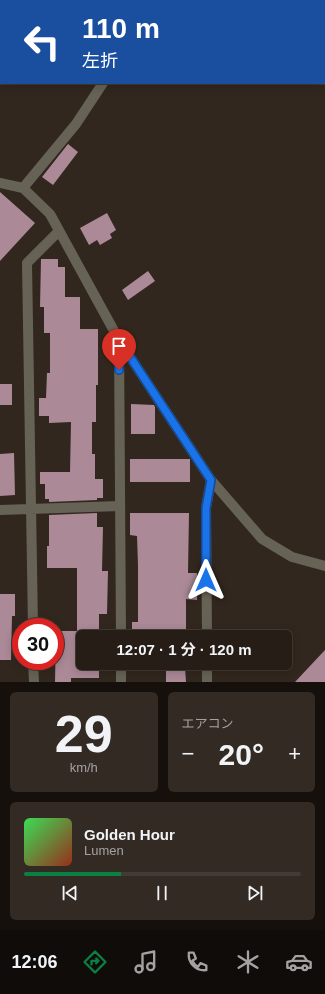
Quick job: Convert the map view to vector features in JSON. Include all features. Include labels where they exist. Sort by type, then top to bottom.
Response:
[{"type":"street","points":[[23,188],[76,124],[102,84]]},
{"type":"street","points":[[0,183],[23,188],[50,214],[119,340],[211,480],[262,539],[292,557],[325,566]]},
{"type":"street","points":[[32,618],[28,263],[59,232]]},
{"type":"street","points":[[119,340],[121,630]]},
{"type":"street","points":[[207,630],[206,508],[211,480]]},
{"type":"street","points":[[0,510],[120,506]]},
{"type":"street","points":[[33,670],[34,682]]},
{"type":"street","points":[[121,670],[121,682]]},
{"type":"street","points":[[207,670],[207,682]]},
{"type":"building","points":[[68,144],[78,152],[53,185],[42,177]]},
{"type":"building","points":[[0,192],[35,223],[0,261]]},
{"type":"building","points":[[107,213],[116,230],[110,234],[112,238],[100,245],[97,240],[89,245],[80,228]]},
{"type":"building","points":[[41,259],[58,259],[58,267],[65,267],[65,297],[80,297],[80,329],[98,329],[98,385],[96,385],[96,422],[92,422],[92,454],[95,454],[95,479],[103,479],[103,498],[97,498],[97,500],[49,502],[49,499],[45,499],[45,484],[40,484],[40,472],[70,472],[71,422],[49,423],[49,416],[39,416],[39,398],[46,398],[47,373],[50,373],[50,333],[44,333],[44,307],[40,307]]},
{"type":"building","points":[[148,271],[155,281],[128,300],[122,290]]},
{"type":"building","points":[[0,384],[12,384],[12,405],[0,405]]},
{"type":"building","points":[[131,404],[154,405],[155,434],[131,434]]},
{"type":"building","points":[[14,453],[15,495],[0,496],[0,454]]},
{"type":"building","points":[[130,459],[190,459],[190,482],[130,482]]},
{"type":"building","points":[[97,513],[97,527],[103,527],[102,571],[108,571],[107,614],[99,614],[99,630],[77,630],[77,568],[47,568],[49,515]]},
{"type":"building","points":[[130,513],[189,513],[188,573],[197,573],[197,600],[186,599],[186,630],[132,630],[132,622],[138,622],[138,565],[137,536],[130,535]]},
{"type":"building","points":[[0,594],[15,594],[15,616],[12,616],[11,660],[0,660]]},
{"type":"building","points":[[64,631],[76,631],[76,670],[99,670],[99,678],[71,678],[71,682],[55,682],[55,670],[64,670]]},
{"type":"building","points":[[325,650],[325,682],[295,682]]},
{"type":"building","points":[[166,670],[185,670],[186,682],[166,682]]},
{"type":"route","points":[[119,370],[119,340],[211,480],[206,508],[206,580]]}]
